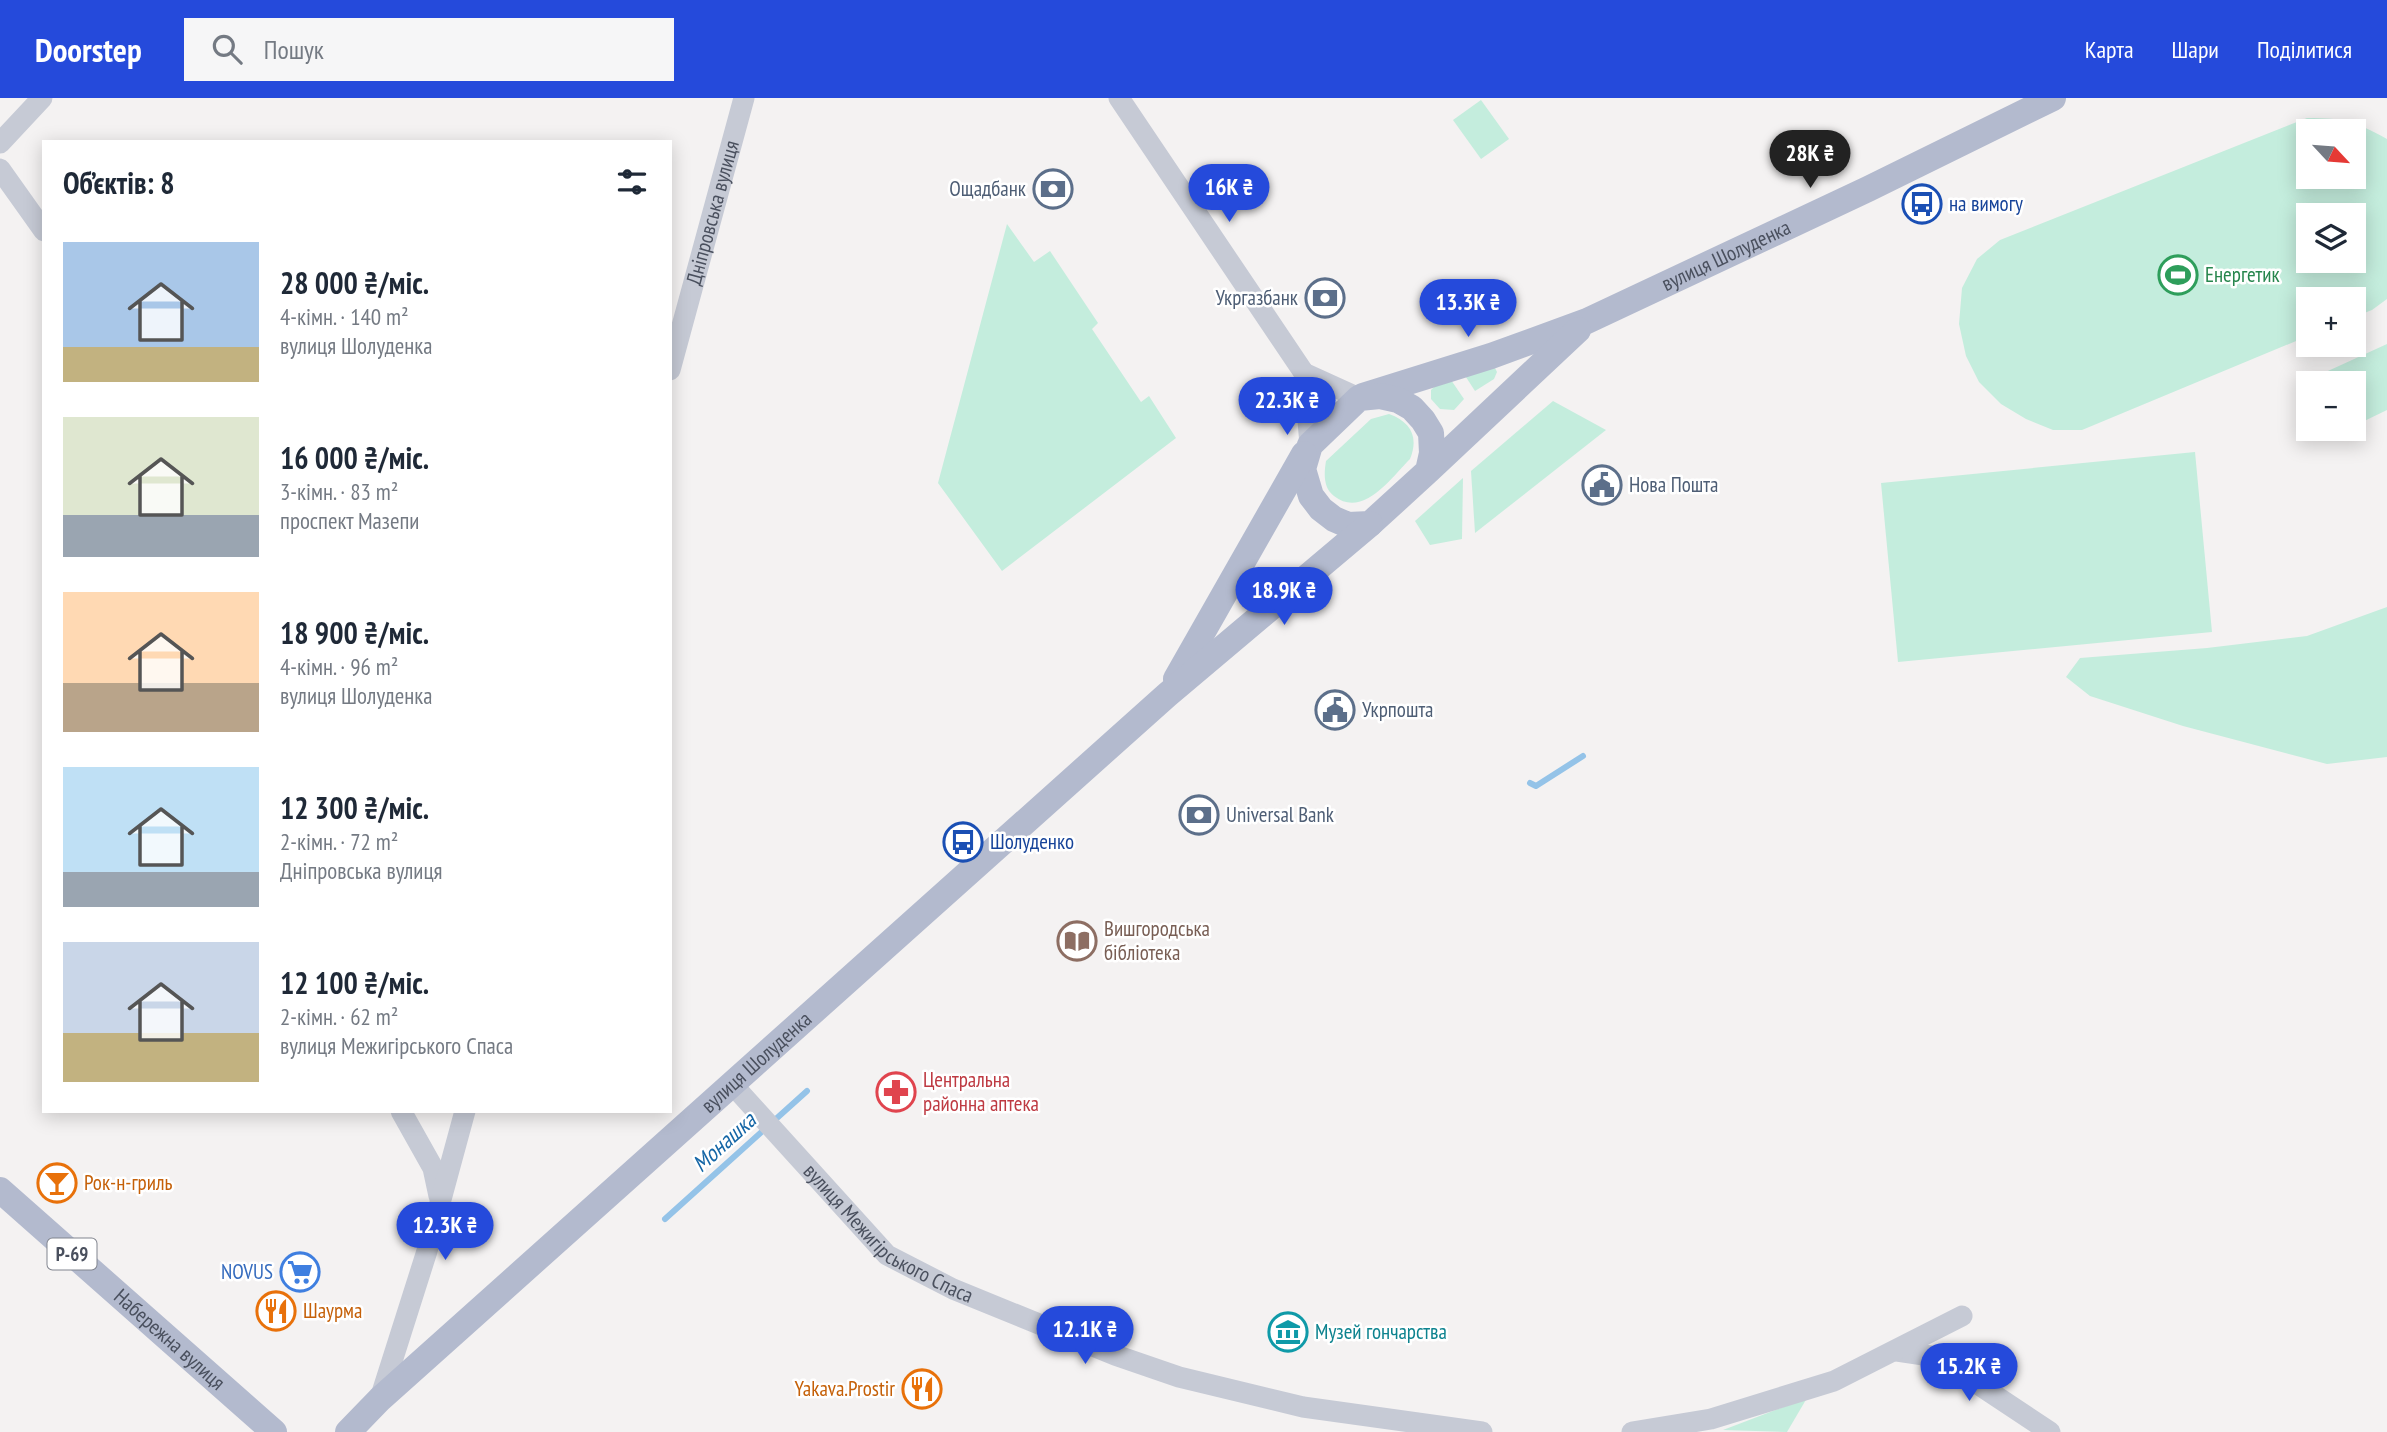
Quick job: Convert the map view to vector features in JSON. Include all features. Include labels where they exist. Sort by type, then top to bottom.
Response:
[{"type":"main road","name":"вулиця Шолуденка","points":[[1361,397],[1491,356],[1587,321],[1856,195],[2053,98]]},
{"type":"main road","name":"вулиця Шолуденка","points":[[1428,471],[1587,321]]},
{"type":"main road","points":[[1380,396],[1398,400],[1412,408],[1431,433],[1432,453],[1428,471],[1370,524],[1349,526],[1321,509],[1311,496],[1303,469],[1308,447],[1361,397],[1380,396]]},
{"type":"main road","name":"вулиця Шолуденка","points":[[1167,695],[1308,447]]},
{"type":"main road","name":"вулиця Шолуденка","points":[[348,1432],[380,1399],[1167,695],[1370,524]]},
{"type":"main road","name":"Набережна вулиця","points":[[0,1190],[274,1432]]},
{"type":"street","points":[[0,143],[42,98]]},
{"type":"street","name":"Дніпровська вулиця","points":[[672,363],[744,98]]},
{"type":"street","points":[[1118,98],[1304,373],[1308,447]]},
{"type":"street","points":[[0,169],[42,228]]},
{"type":"street","points":[[1304,373],[1361,397]]},
{"type":"street","name":"вулиця Межигірського Спаса","points":[[732,1084],[887,1255],[953,1289],[1115,1355],[1179,1377],[1388,1425],[1482,1432]]},
{"type":"street","points":[[402,1113],[433,1168],[440,1202]]},
{"type":"street","points":[[380,1399],[464,1113]]},
{"type":"street","points":[[1632,1432],[1714,1426],[1834,1381],[1962,1316]]},
{"type":"street","points":[[1897,1351],[1937,1357],[2050,1432]]},
{"type":"green space","points":[[1481,100],[1509,139],[1481,159],[1453,120]]},
{"type":"green space","name":"Енергетик","points":[[2296,122],[2296,189],[2366,189],[2366,128],[2387,139],[2387,299],[2366,312],[2366,287],[2296,287],[2296,341],[2082,430],[2053,430],[2026,419],[2001,404],[1979,382],[1966,356],[1959,324],[1962,288],[1977,259],[2000,240]]},
{"type":"green space","points":[[1007,224],[1034,262],[1050,251],[1098,323],[1092,329],[1141,402],[1149,396],[1176,438],[1002,571],[938,483]]},
{"type":"green space","points":[[2387,344],[2387,410],[2366,420],[2366,371],[2328,371],[2359,357],[2366,357],[2366,354]]},
{"type":"green space","points":[[1495,368],[1497,372],[1494,379],[1475,391],[1464,374]]},
{"type":"green space","points":[[1451,380],[1464,399],[1454,410],[1440,409],[1431,399],[1431,390],[1437,384]]},
{"type":"green space","points":[[1553,401],[1606,430],[1475,533],[1471,471]]},
{"type":"green space","points":[[1389,414],[1403,421],[1411,431],[1414,444],[1410,459],[1386,485],[1366,499],[1345,502],[1334,496],[1326,485],[1326,461],[1371,419]]},
{"type":"green space","points":[[2195,452],[2212,632],[1898,662],[1881,483]]},
{"type":"green space","points":[[1463,478],[1462,539],[1430,545],[1415,521]]},
{"type":"green space","points":[[2387,607],[2387,757],[2327,764],[2183,726],[2090,696],[2066,677],[2080,658],[2207,648],[2307,636]]},
{"type":"green space","points":[[1807,1398],[1787,1432],[1723,1430]]},
{"type":"waterway","points":[[1530,783],[1536,786],[1583,756]]},
{"type":"waterway","name":"Монашка","points":[[665,1219],[807,1091]]},
{"type":"place","name":"Ощадбанк","points":[[1053,189]]},
{"type":"place","name":"на вимогу","points":[[1922,204]]},
{"type":"place","name":"Енергетик","points":[[2178,275]]},
{"type":"place","name":"Укргазбанк","points":[[1325,298]]},
{"type":"place","name":"Нова Пошта","points":[[1602,485]]},
{"type":"place","name":"Укрпошта","points":[[1335,710]]},
{"type":"place","name":"Universal Bank","points":[[1199,815]]},
{"type":"place","name":"Шолуденко","points":[[963,842]]},
{"type":"place","name":"Вишгородська бібліотека","points":[[1077,941]]},
{"type":"place","name":"Центральна районна аптека","points":[[896,1092]]},
{"type":"place","name":"Рок-н-гриль","points":[[57,1183]]},
{"type":"place","name":"NOVUS","points":[[300,1272]]},
{"type":"place","name":"Шаурма","points":[[276,1311]]},
{"type":"place","name":"Музей гончарства","points":[[1288,1332]]},
{"type":"place","name":"Yakava.Prostir","points":[[922,1389]]}]
